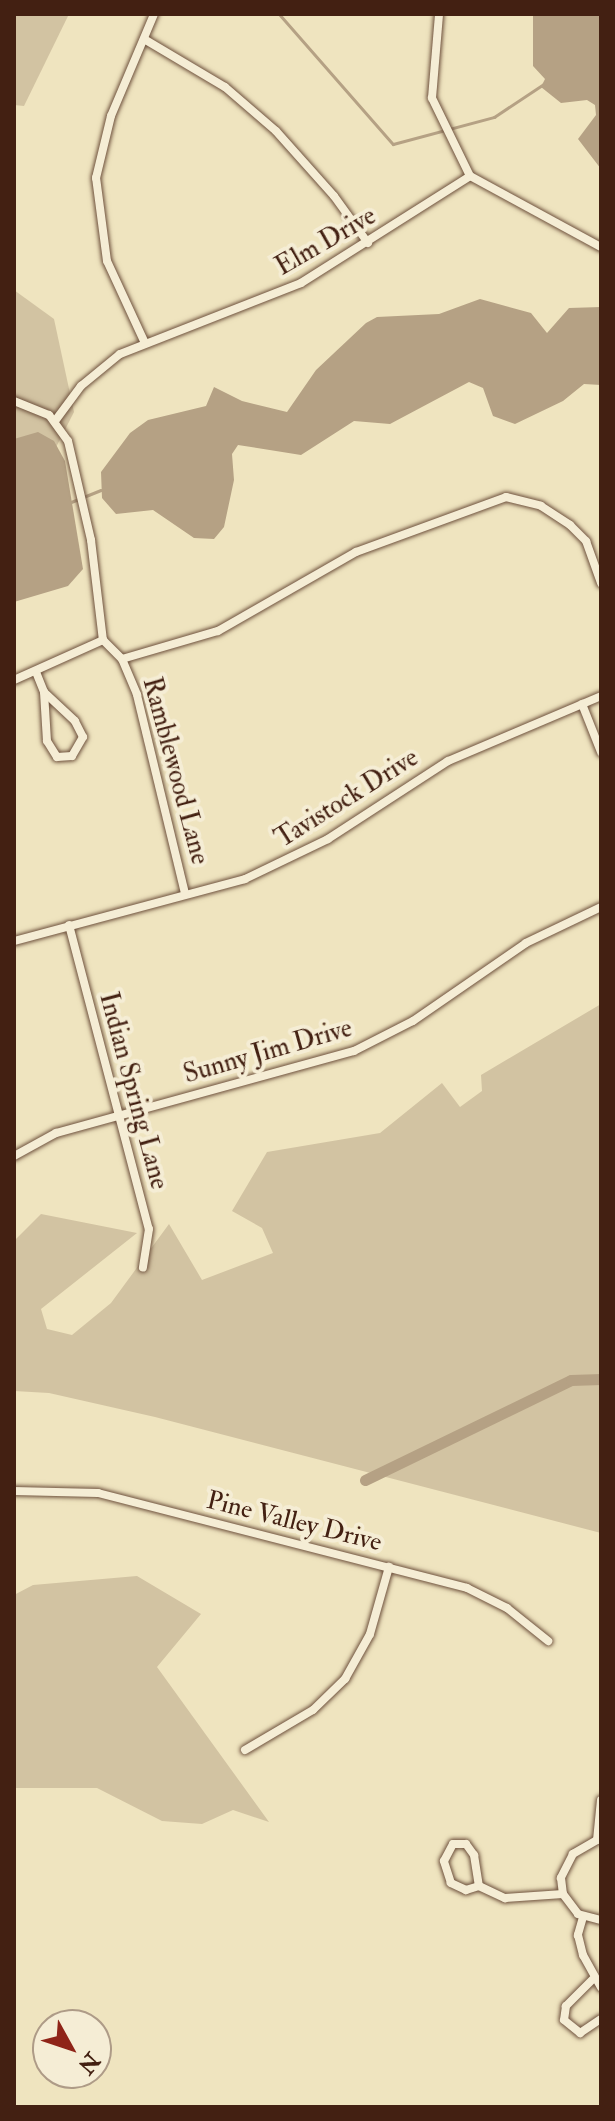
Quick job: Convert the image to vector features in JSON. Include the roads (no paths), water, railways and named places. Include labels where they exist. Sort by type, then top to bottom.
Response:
[{"type":"street","points":[[144,341],[116,286],[95,205],[100,151],[154,14]]},
{"type":"street","points":[[439,14],[432,98],[470,176],[601,247]]},
{"type":"street","points":[[144,39],[225,87],[276,131],[368,243]]},
{"type":"street","name":"Elm Drive","points":[[55,421],[81,386],[144,341],[301,283],[470,176]]},
{"type":"street","points":[[14,401],[55,421],[68,441],[77,475],[103,640],[122,659],[230,625],[349,555],[481,503],[523,499],[550,510],[583,537],[601,583]]},
{"type":"street","points":[[14,680],[103,640]]},
{"type":"street","name":"Ramblewood Lane","points":[[122,659],[153,753],[185,894]]},
{"type":"street","points":[[36,672],[44,692],[51,750],[57,757],[72,756],[83,737],[75,721],[44,692]]},
{"type":"street","name":"Tavistock Drive","points":[[14,941],[245,879],[285,862],[448,761],[601,696]]},
{"type":"street","points":[[582,704],[601,752]]},
{"type":"street","name":"Sunny Jim Drive","points":[[14,1156],[44,1137],[118,1114],[354,1051],[413,1021],[526,943],[601,907]]},
{"type":"street","name":"Indian Spring Lane","points":[[69,925],[149,1229],[143,1268]]},
{"type":"street","name":"Pine Valley Drive","points":[[14,1491],[84,1491],[389,1567],[489,1597],[548,1641]]},
{"type":"street","points":[[245,1750],[313,1710],[345,1679],[370,1634],[389,1567]]},
{"type":"street","points":[[601,1800],[599,1841],[565,1865],[563,1894],[583,1917],[601,1920]]},
{"type":"street","points":[[479,1886],[474,1855],[466,1844],[453,1844],[444,1861],[451,1883],[466,1890],[479,1886],[505,1898],[563,1894]]},
{"type":"street","points":[[583,1917],[579,1938],[594,1978],[601,1987]]},
{"type":"street","points":[[594,1978],[566,2006],[564,2020],[580,2033],[601,2019]]},
{"type":"waterway","points":[[279,14],[393,144],[494,117],[545,83]]},
{"type":"waterway","points":[[71,502],[101,490]]},
{"type":"waterway","points":[[365,1480],[571,1380],[601,1379]]}]
